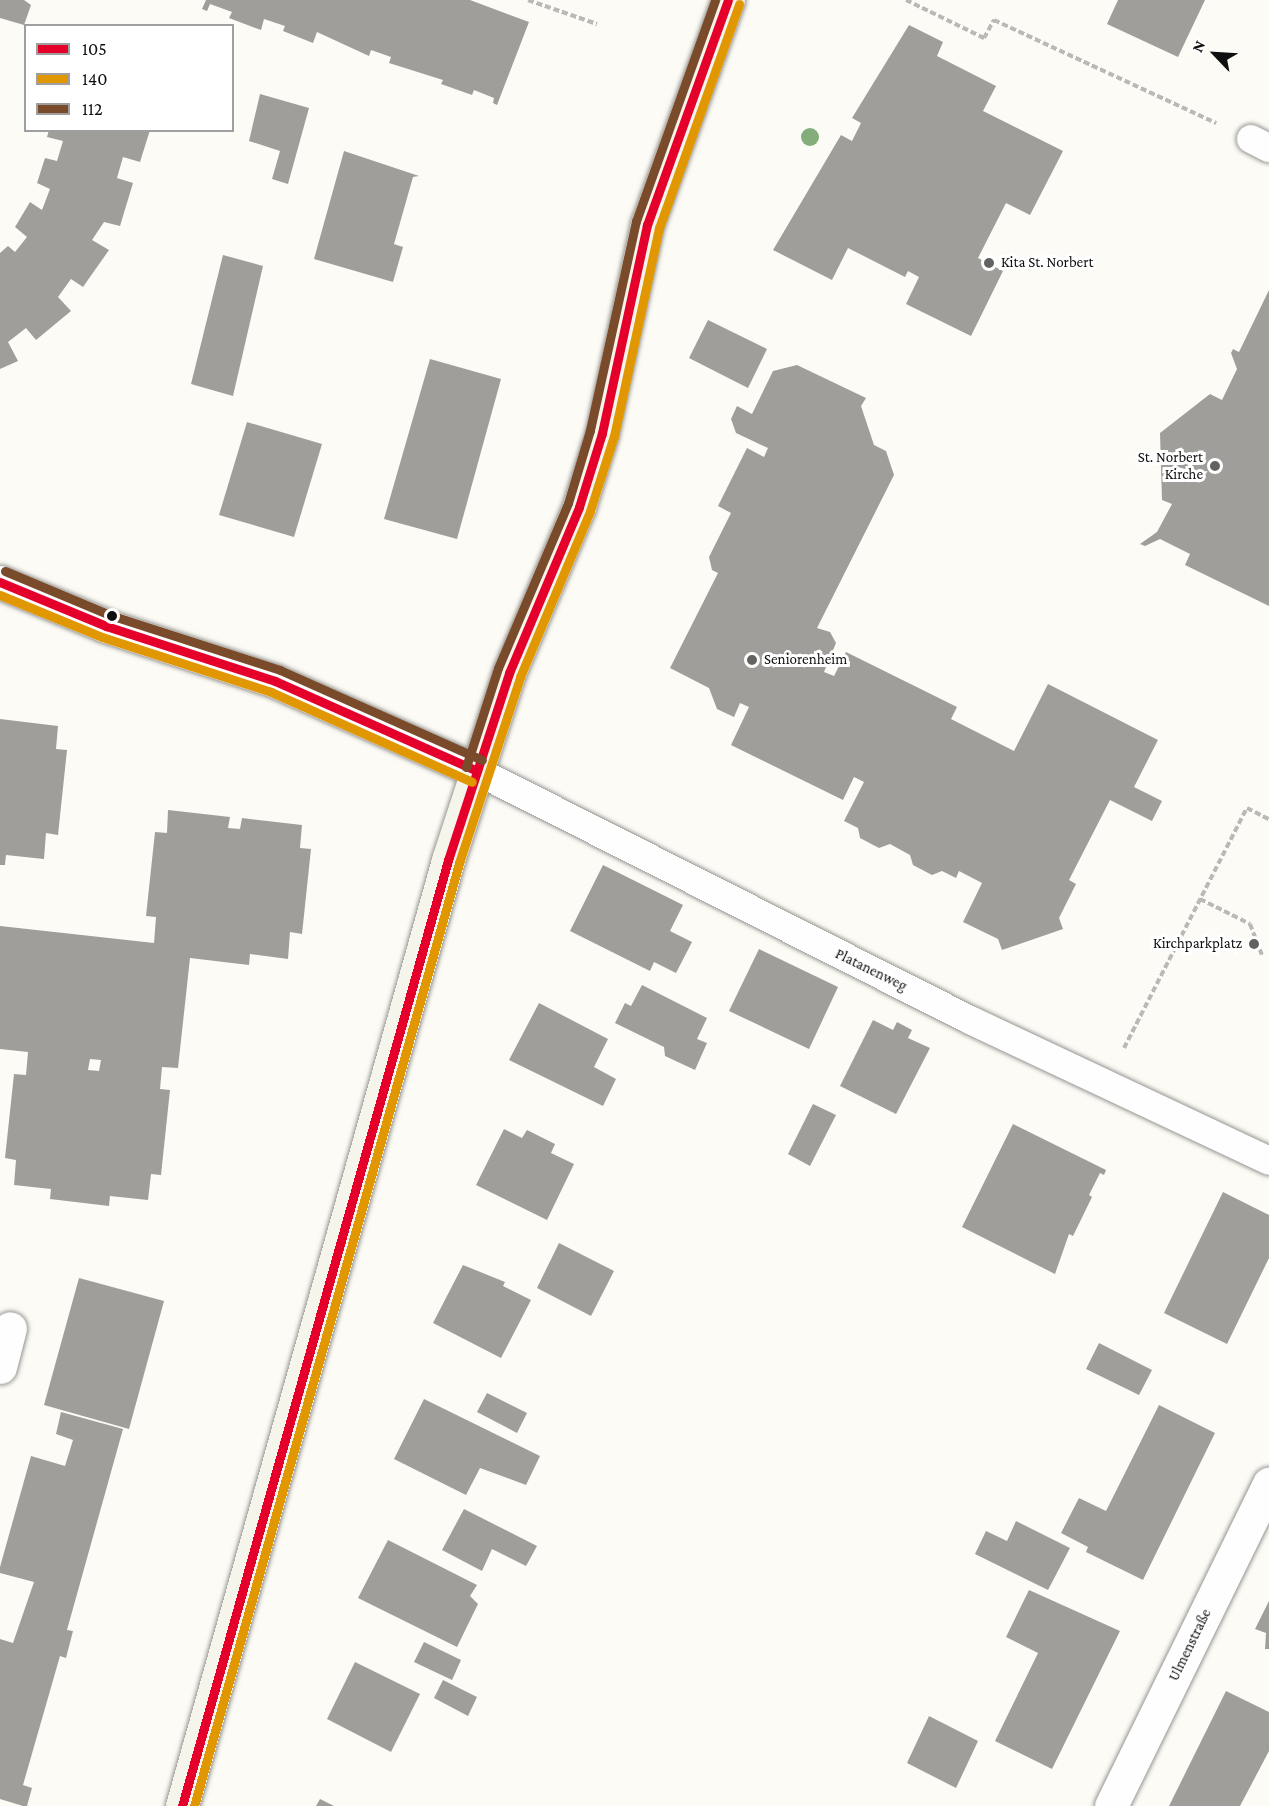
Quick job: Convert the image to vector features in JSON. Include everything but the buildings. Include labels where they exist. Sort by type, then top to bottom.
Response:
[{"type":"street","points":[[182,1806],[391,1058],[477,771],[509,673],[579,507],[602,433],[647,225],[728,0]]},
{"type":"street","points":[[0,582],[106,626],[275,681],[477,771]]},
{"type":"street","points":[[0,1367],[10,1328]]},
{"type":"street","name":"Ulmenstraße","points":[[1111,1806],[1269,1484]]},
{"type":"lane","name":"Platanenweg","points":[[477,771],[962,1016],[1269,1161]]},
{"type":"path","points":[[528,0],[597,24]]},
{"type":"path","points":[[906,0],[984,38],[994,20],[1260,144]]},
{"type":"path","points":[[1106,1084],[1246,808],[1269,819]]},
{"type":"path","points":[[1200,899],[1250,924],[1262,955]]},
{"type":"transit line","name":"112","points":[[466,767],[498,668],[568,503],[590,430],[636,221],[715,0]]},
{"type":"transit line","name":"105","points":[[182,1806],[448,860],[509,673],[579,507],[602,433],[647,225],[728,0]]},
{"type":"transit line","name":"140","points":[[194,1806],[459,863],[520,677],[590,511],[614,436],[659,228],[739,4]]},
{"type":"transit line","name":"112","points":[[5,571],[110,615],[280,670],[482,760]]},
{"type":"transit line","name":"105","points":[[0,582],[106,626],[275,681],[477,771]]},
{"type":"transit line","name":"140","points":[[0,595],[102,637],[271,692],[472,782]]},
{"type":"place","name":"Kita St. Norbert","points":[[989,263]]},
{"type":"place","name":"St. Norbert Kirche","points":[[1215,466]]},
{"type":"place","name":"Seniorenheim","points":[[752,660]]},
{"type":"place","name":"Kirchparkplatz","points":[[1254,944]]}]
